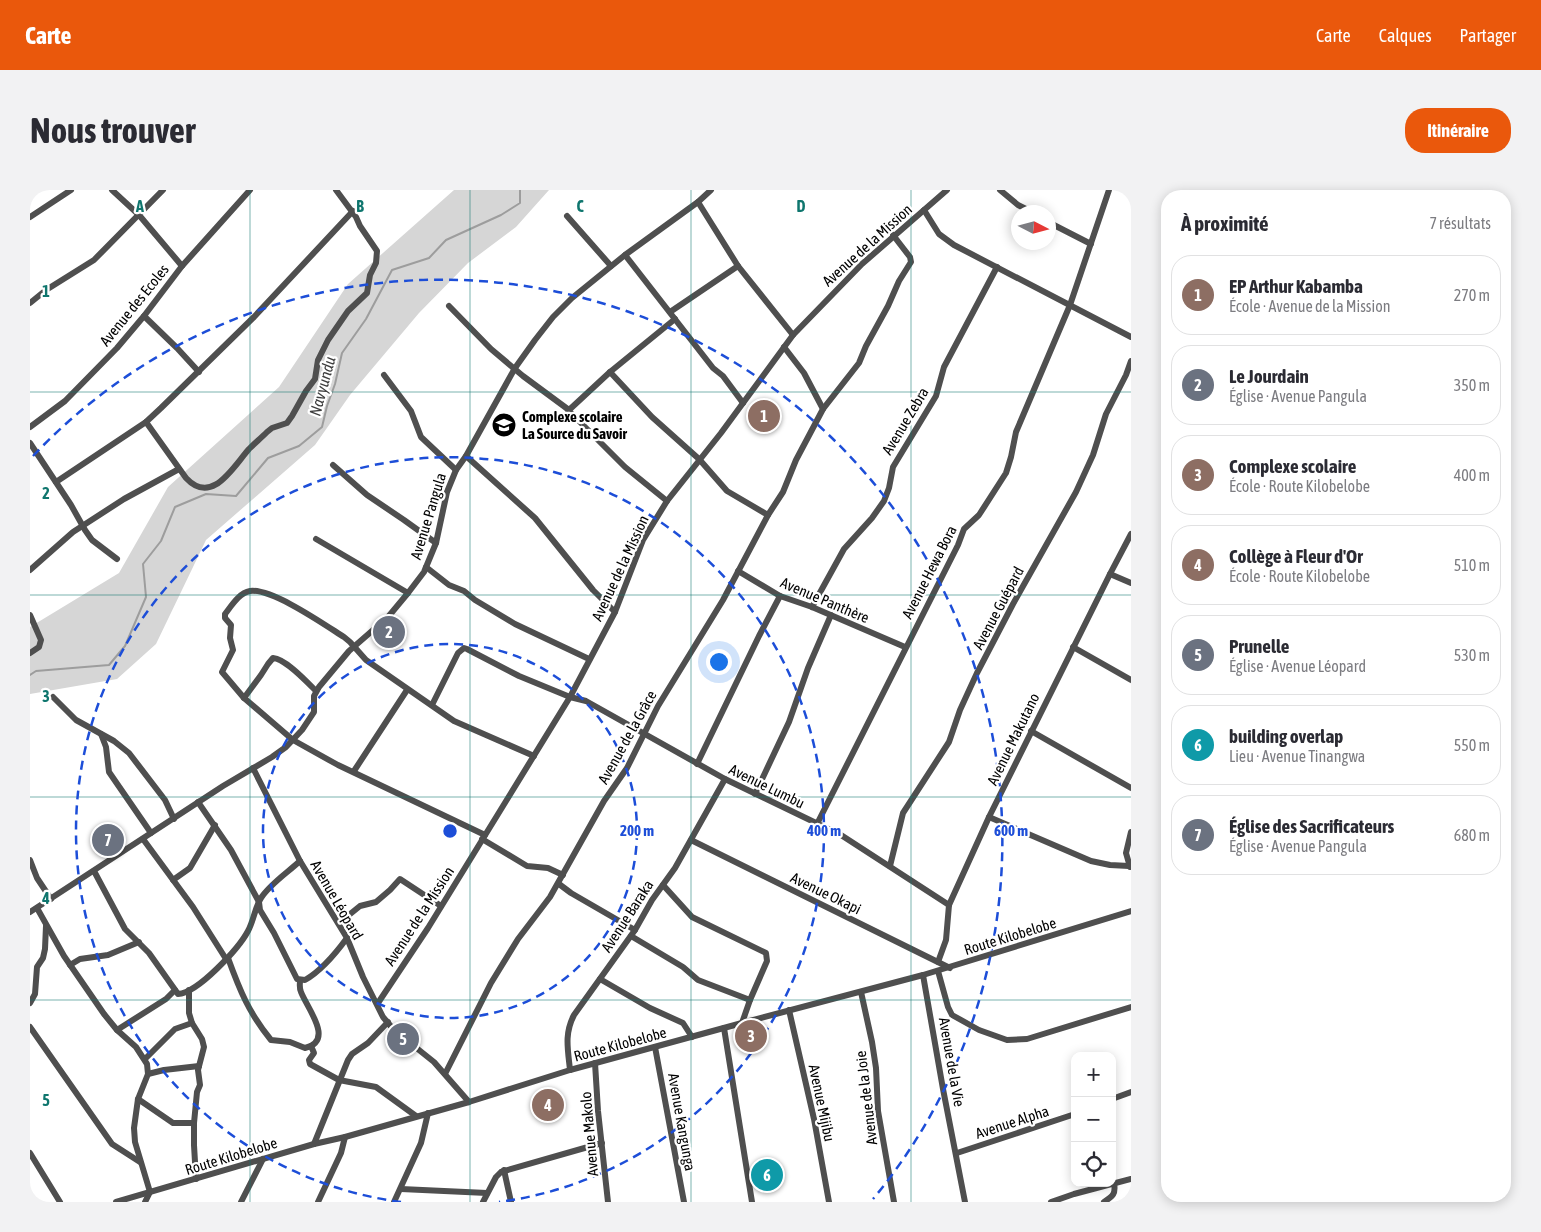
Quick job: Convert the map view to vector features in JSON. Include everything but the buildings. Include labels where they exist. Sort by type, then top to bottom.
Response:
[{"type":"street","points":[[30,217],[71,190]]},
{"type":"street","points":[[112,190],[139,216],[182,266]]},
{"type":"street","points":[[30,303],[46,290],[94,260],[163,190]]},
{"type":"street","name":"Avenue des Ecoles","points":[[30,427],[54,410],[117,348],[182,266],[250,190]]},
{"type":"street","points":[[146,422],[193,486],[202,488],[216,485],[236,466],[249,449],[272,428],[287,423],[315,379],[318,360],[328,340],[348,311],[363,299],[369,288],[370,275],[376,263],[376,251],[352,211],[336,190]]},
{"type":"street","name":"Avenue Pangula","points":[[316,691],[354,646],[378,626],[408,594],[426,567],[436,543],[445,501],[456,470],[466,456],[515,368],[553,317],[572,298],[611,266],[698,202],[711,190]]},
{"type":"street","name":"Avenue de la Mission","points":[[378,1004],[570,697],[615,612],[643,540],[667,500],[721,434],[793,335],[855,270],[947,190]]},
{"type":"street","points":[[1000,190],[1018,205]]},
{"type":"street","name":"Avenue Hewa Bora","points":[[817,824],[958,545],[961,534],[979,515],[1006,473],[1016,432],[1070,305],[1109,190]]},
{"type":"street","points":[[698,202],[738,266],[793,335]]},
{"type":"street","points":[[924,210],[930,223],[943,238],[1131,337]]},
{"type":"street","points":[[56,482],[146,422],[199,372],[286,284],[352,211]]},
{"type":"street","points":[[567,216],[611,266]]},
{"type":"street","points":[[1056,226],[1091,244]]},
{"type":"street","name":"Avenue de la Grâce","points":[[445,1074],[491,982],[518,939],[558,884],[604,801],[627,768],[658,706],[723,600],[768,515],[783,492],[796,460],[824,409],[859,363],[899,281],[910,264],[910,256],[893,235]]},
{"type":"street","points":[[625,255],[712,368],[723,376],[743,403]]},
{"type":"street","points":[[670,312],[738,266]]},
{"type":"street","name":"Avenue Zebra","points":[[812,607],[844,549],[872,518],[884,501],[889,488],[893,467],[936,396],[944,367],[997,267]]},
{"type":"street","points":[[449,306],[491,349],[568,410],[625,467],[667,500]]},
{"type":"street","points":[[144,316],[199,372]]},
{"type":"street","points":[[568,410],[572,409],[610,372],[675,319]]},
{"type":"street","points":[[784,347],[804,373],[824,409]]},
{"type":"street","name":"Avenue Guépard","points":[[890,866],[903,813],[949,742],[960,710],[977,673],[1013,604],[1076,492],[1094,455],[1106,414],[1131,361]]},
{"type":"street","points":[[610,372],[652,418],[699,459],[727,491],[768,515]]},
{"type":"street","points":[[384,375],[411,411],[421,437],[456,470]]},
{"type":"street","points":[[30,443],[92,540],[117,559]]},
{"type":"street","points":[[466,456],[535,518],[584,580],[615,612]]},
{"type":"street","points":[[332,465],[367,495],[436,543]]},
{"type":"street","points":[[30,570],[83,525],[179,468]]},
{"type":"street","name":"Avenue Makutano","points":[[938,962],[946,940],[949,905],[1030,731],[1131,534]]},
{"type":"street","points":[[316,539],[408,594]]},
{"type":"street","points":[[426,567],[449,585],[464,591],[475,600],[515,624],[589,659]]},
{"type":"street","name":"Avenue Panthère","points":[[738,571],[780,596],[812,607],[905,647]]},
{"type":"street","points":[[1110,574],[1131,583]]},
{"type":"street","points":[[534,756],[457,723],[366,660],[354,646],[336,632],[275,597],[261,592],[250,591],[237,599],[225,614],[225,618],[231,625],[230,638],[233,649],[222,672],[244,698],[293,740],[338,765],[354,771],[483,837],[527,866],[548,868],[563,874]]},
{"type":"street","points":[[698,764],[780,596]]},
{"type":"street","points":[[30,615],[42,640],[39,648],[30,653]]},
{"type":"street","points":[[755,794],[789,722],[808,668],[831,615]]},
{"type":"street","points":[[1073,647],[1131,680]]},
{"type":"street","name":"Avenue Lumbu","points":[[432,705],[458,653],[464,648],[519,676],[570,697],[586,701],[725,779],[841,835],[949,905]]},
{"type":"street","points":[[30,912],[198,802],[276,754],[293,740],[312,715],[316,691],[279,659],[273,658],[244,698]]},
{"type":"street","points":[[354,771],[407,690]]},
{"type":"street","points":[[54,697],[76,720],[100,733],[129,753],[165,800],[174,819]]},
{"type":"street","points":[[1030,731],[1131,788]]},
{"type":"street","points":[[100,733],[106,747],[109,772],[151,833]]},
{"type":"street","name":"Avenue Léopard","points":[[253,768],[300,861],[347,938],[365,982],[380,1010],[394,1030],[434,1062],[468,1102]]},
{"type":"street","name":"Avenue Baraka","points":[[570,1070],[567,1042],[568,1029],[574,1015],[633,933],[652,900],[675,868],[725,779]]},
{"type":"street","points":[[143,838],[211,933],[227,959],[243,997],[260,1026],[271,1040],[290,1042],[304,1048],[311,1046],[318,1040],[319,1031],[301,992],[300,980],[296,977],[260,910],[259,902],[231,850],[198,802]]},
{"type":"street","points":[[989,817],[1091,861],[1110,865],[1130,867],[1126,847],[1131,832]]},
{"type":"street","points":[[173,880],[190,868],[215,825]]},
{"type":"street","name":"Avenue Okapi","points":[[691,840],[950,968]]},
{"type":"street","points":[[30,860],[37,878],[51,899]]},
{"type":"street","points":[[94,870],[126,929],[139,942],[178,994],[181,994],[189,990],[227,959],[248,931],[259,902],[268,889],[300,861]]},
{"type":"street","points":[[339,923],[360,906],[376,902],[400,878],[441,906]]},
{"type":"street","points":[[558,884],[633,933],[698,980],[750,1000]]},
{"type":"street","points":[[663,885],[692,917],[766,953],[767,961],[742,1023]]},
{"type":"street","points":[[37,908],[70,965],[104,1014],[145,1059],[148,1074],[138,1099],[134,1128],[135,1142],[150,1192],[145,1202]]},
{"type":"street","name":"Route Kilobelobe","points":[[116,1202],[314,1144],[468,1102],[570,1070],[950,968],[1131,911]]},
{"type":"street","points":[[30,1004],[35,994],[37,967],[43,958],[45,949],[46,924]]},
{"type":"street","points":[[300,980],[304,980],[312,975],[347,938]]},
{"type":"street","points":[[70,965],[80,959],[108,955],[139,942]]},
{"type":"street","points":[[938,971],[952,1015],[978,1030],[1007,1040],[1027,1039],[1131,1007]]},
{"type":"street","name":"Avenue de la Vie","points":[[923,975],[965,1202]]},
{"type":"street","points":[[600,979],[650,1008],[683,1023],[692,1037]]},
{"type":"street","points":[[117,1030],[166,999],[175,990]]},
{"type":"street","points":[[189,990],[188,1008],[192,1023],[204,1043],[204,1052],[198,1073],[200,1085],[197,1092],[194,1123],[196,1179]]},
{"type":"street","name":"Avenue de la Joie","points":[[861,992],[872,1042],[878,1111],[894,1202]]},
{"type":"street","name":"Avenue Mijibu","points":[[789,1010],[814,1119],[828,1202]]},
{"type":"street","points":[[314,1144],[339,1080],[352,1054],[368,1043],[388,1022]]},
{"type":"street","points":[[145,1059],[175,1029],[192,1023]]},
{"type":"street","points":[[30,1027],[112,1144],[140,1162]]},
{"type":"street","points":[[724,1028],[752,1202]]},
{"type":"street","points":[[311,1046],[314,1053],[309,1063],[339,1080],[376,1087],[416,1116]]},
{"type":"street","name":"Avenue Kangunga","points":[[655,1047],[684,1202]]},
{"type":"street","name":"Avenue Makolo","points":[[596,1063],[608,1202]]},
{"type":"street","points":[[148,1074],[199,1066]]},
{"type":"street","points":[[1116,1098],[1131,1092]]},
{"type":"street","points":[[138,1099],[174,1123],[194,1123]]},
{"type":"street","points":[[394,1202],[421,1143],[428,1113]]},
{"type":"street","name":"Avenue Alpha","points":[[956,1153],[1071,1115]]},
{"type":"street","points":[[318,1202],[341,1153],[346,1136]]},
{"type":"street","points":[[482,1202],[496,1177],[504,1170],[602,1144]]},
{"type":"street","points":[[30,1153],[60,1202]]},
{"type":"street","points":[[241,1202],[263,1159]]},
{"type":"street","points":[[504,1170],[511,1202]]},
{"type":"street","points":[[1116,1183],[1131,1179]]},
{"type":"street","points":[[1051,1202],[1102,1187]]},
{"type":"street","points":[[1104,1202],[1114,1195],[1114,1187]]},
{"type":"street","points":[[401,1189],[487,1193]]},
{"type":"shaded area","points":[[454,190],[549,190],[516,227],[468,263],[419,313],[350,395],[315,445],[206,540],[156,644],[117,679],[30,694],[30,627],[119,573],[168,487],[279,387],[348,284]]},
{"type":"waterway","name":"Navyundu","points":[[30,675],[36,671],[109,665],[125,646],[146,597],[143,564],[161,541],[175,507],[206,494],[236,496],[268,458],[299,446],[322,427],[342,353],[366,319],[392,270],[429,258],[446,240],[501,215],[520,203],[520,190]]},
{"type":"place","name":"EP Arthur Kabamba","points":[[764,416]]},
{"type":"place","name":"Complexe scolaire La Source du Savoir","points":[[504,425]]},
{"type":"place","name":"Le Jourdain","points":[[389,632]]},
{"type":"place","name":"Église des Sacrificateurs","points":[[108,840]]},
{"type":"place","name":"Complexe scolaire","points":[[751,1036]]},
{"type":"place","name":"Prunelle","points":[[403,1039]]},
{"type":"place","name":"Collège à Fleur d'Or","points":[[548,1105]]},
{"type":"place","name":"building overlap","points":[[767,1175]]}]
